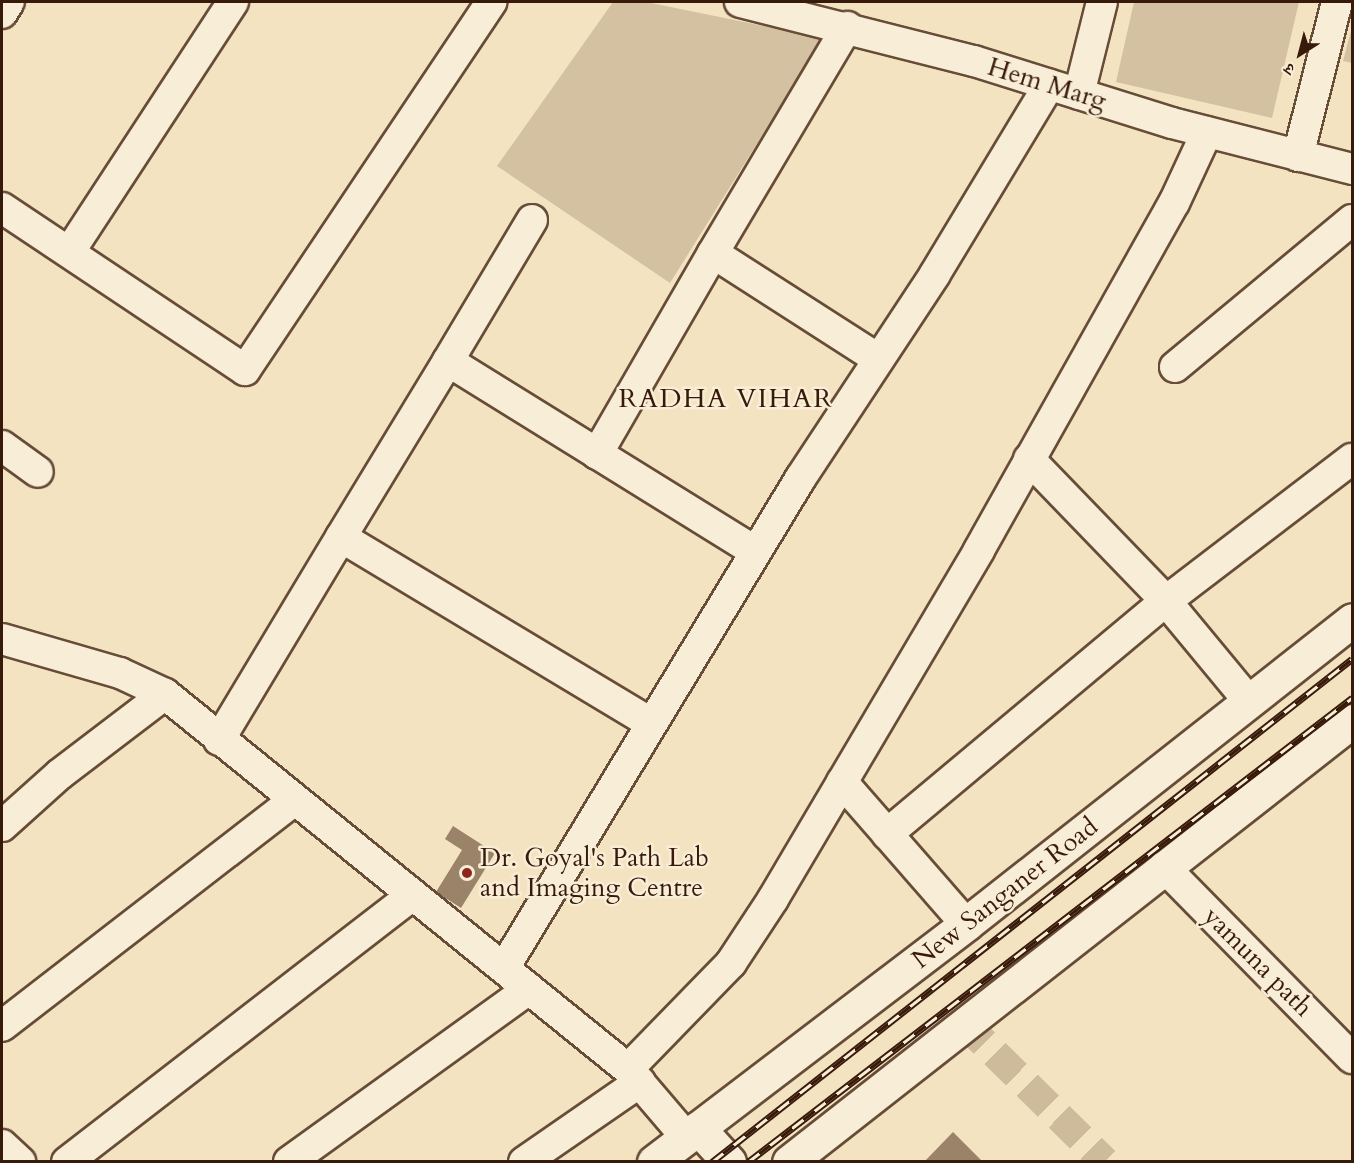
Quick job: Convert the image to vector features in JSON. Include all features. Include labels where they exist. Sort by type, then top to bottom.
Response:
[{"type":"main road","name":"New Sanganer Road","points":[[678,1148],[1353,620]]},
{"type":"main road","points":[[789,1161],[1353,721]]},
{"type":"main road","points":[[678,1148],[729,1161]]},
{"type":"street","points":[[2,13],[9,2]]},
{"type":"street","points":[[69,251],[233,2]]},
{"type":"street","points":[[2,208],[245,370],[491,2]]},
{"type":"street","name":"Hem Marg","points":[[740,2],[847,27],[1049,84],[1207,132],[1353,169]]},
{"type":"street","points":[[1079,94],[1102,2]]},
{"type":"street","points":[[1299,156],[1336,2]]},
{"type":"street","points":[[597,454],[847,27]]},
{"type":"street","points":[[504,968],[755,551],[1049,84]]},
{"type":"street","points":[[524,1161],[634,1076],[731,963],[842,782],[1029,459],[1174,203],[1207,132]]},
{"type":"street","points":[[219,740],[532,220]]},
{"type":"street","points":[[1175,367],[1353,220]]},
{"type":"street","points":[[713,253],[878,359]]},
{"type":"street","points":[[448,361],[755,551]]},
{"type":"street","points":[[2,446],[38,472]]},
{"type":"street","points":[[1029,459],[1166,601],[1248,700]]},
{"type":"street","points":[[887,834],[1166,601],[1353,459]]},
{"type":"street","points":[[341,537],[650,723]]},
{"type":"street","points":[[2,639],[120,673],[165,694],[634,1076],[678,1148]]},
{"type":"street","points":[[2,826],[60,774],[165,694]]},
{"type":"street","points":[[842,782],[966,924]]},
{"type":"street","points":[[2,1026],[294,800]]},
{"type":"street","name":"yamuna path","points":[[1164,867],[1353,1058]]},
{"type":"street","points":[[67,1161],[413,895]]},
{"type":"street","points":[[289,1161],[529,989]]},
{"type":"street","points":[[2,1145],[20,1161]]},
{"type":"shaded area","points":[[613,2],[646,2],[823,38],[670,283],[497,166]]},
{"type":"shaded area","points":[[1134,2],[1299,2],[1272,118],[1116,82]]},
{"type":"shaded area","points":[[1352,27],[1352,63],[1343,61]]},
{"type":"building","points":[[453,826],[495,853],[461,908],[436,892],[462,850],[445,839]]},
{"type":"building","points":[[953,1132],[983,1162],[924,1162]]},
{"type":"tunnel","points":[[963,1022],[1105,1162]]},
{"type":"railway","points":[[712,1162],[1352,659]]},
{"type":"railway","points":[[748,1162],[1352,698]]},
{"type":"place","name":"Dr. Goyal's Path Lab and Imaging Centre","points":[[467,873]]},
{"type":"district","name":"RADHA VIHAR","points":[[726,399]]}]
